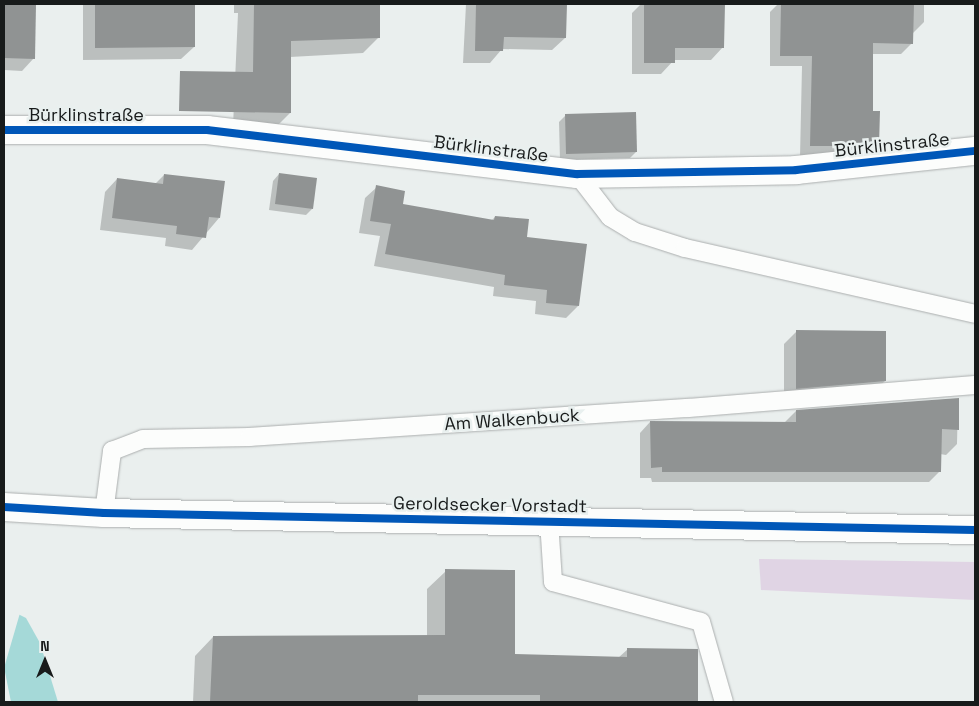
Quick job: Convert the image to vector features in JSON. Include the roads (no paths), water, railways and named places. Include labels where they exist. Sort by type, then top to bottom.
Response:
[{"type":"street","name":"Bürklinstraße","points":[[4,130],[207,130],[577,174],[796,170],[975,151]]},
{"type":"street","name":"Geroldsecker Vorstadt","points":[[4,507],[104,513],[975,530]]},
{"type":"lane","points":[[577,174],[610,217],[636,232],[685,248],[975,314]]},
{"type":"lane","name":"Am Walkenbuck","points":[[104,513],[112,451],[142,439],[250,437],[678,409],[975,385]]},
{"type":"lane","points":[[549,521],[553,582],[700,622],[724,702]]},
{"type":"water","points":[[4,607],[26,618],[40,643],[58,702],[11,702],[4,667]]}]
